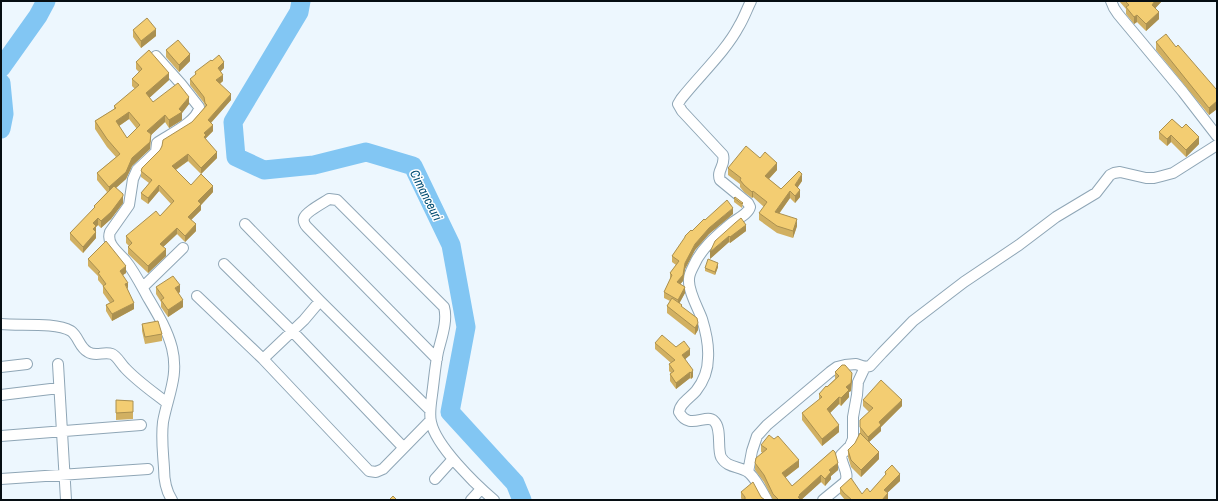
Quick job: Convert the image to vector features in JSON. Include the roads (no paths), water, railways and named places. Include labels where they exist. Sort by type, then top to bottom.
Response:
[{"type":"street","points":[[751,1],[735,33],[678,104],[682,111],[723,154],[724,161],[718,175],[720,180],[748,203],[750,207],[748,212],[728,225],[701,252],[689,276],[690,285],[706,334],[708,344],[708,360],[707,369],[700,384],[696,391],[681,405],[679,412],[683,418],[692,421],[714,421],[717,426],[720,451],[723,460],[733,467],[748,472],[767,500]]},
{"type":"street","points":[[1111,1],[1118,14],[1183,92],[1217,136]]},
{"type":"street","points":[[156,56],[181,84],[199,109],[197,114],[186,124],[157,143],[156,152],[137,170],[133,179],[129,205],[108,236],[111,244],[134,271],[166,329],[174,359],[175,371],[167,403],[162,439],[164,478],[169,496],[172,500]]},
{"type":"street","points":[[748,472],[752,451],[757,436],[767,425],[833,370],[844,365],[856,364],[865,367],[870,366],[913,321],[964,282],[1019,245],[1056,217],[1096,193],[1110,175],[1120,172],[1146,178],[1173,173],[1217,145]]},
{"type":"street","points":[[437,359],[307,227],[304,220],[307,214],[329,199],[337,200],[442,305],[445,310],[445,321],[437,359],[430,410],[430,421],[434,432],[453,459],[481,490],[494,500]]},
{"type":"street","points":[[244,224],[430,410]]},
{"type":"street","points":[[143,288],[183,248]]},
{"type":"street","points":[[224,264],[403,447]]},
{"type":"street","points":[[197,296],[263,360],[369,471],[380,472],[430,421]]},
{"type":"street","points":[[263,360],[304,320],[320,301]]},
{"type":"street","points":[[1,324],[53,326],[63,328],[77,337],[84,350],[89,353],[94,355],[107,353],[113,355],[131,375],[167,403]]},
{"type":"street","points":[[1,367],[27,364]]},
{"type":"street","points":[[58,364],[66,500]]},
{"type":"street","points":[[823,500],[847,479],[841,455],[850,446],[853,439],[853,417],[858,382],[865,367]]},
{"type":"street","points":[[1,395],[59,388]]},
{"type":"street","points":[[1,436],[141,426]]},
{"type":"street","points":[[434,479],[453,459]]},
{"type":"street","points":[[1,479],[148,469]]},
{"type":"street","points":[[472,500],[481,490]]},
{"type":"waterway","name":"Cimanceuri","points":[[1,68],[38,16],[46,1]]},
{"type":"waterway","name":"Cimanceuri","points":[[301,1],[299,12],[233,122],[236,157],[264,170],[314,165],[366,152],[413,166],[451,245],[466,327],[450,412],[515,483],[522,500]]},
{"type":"waterway","name":"Cimanceuri","points":[[1,83],[4,114],[1,129]]}]
